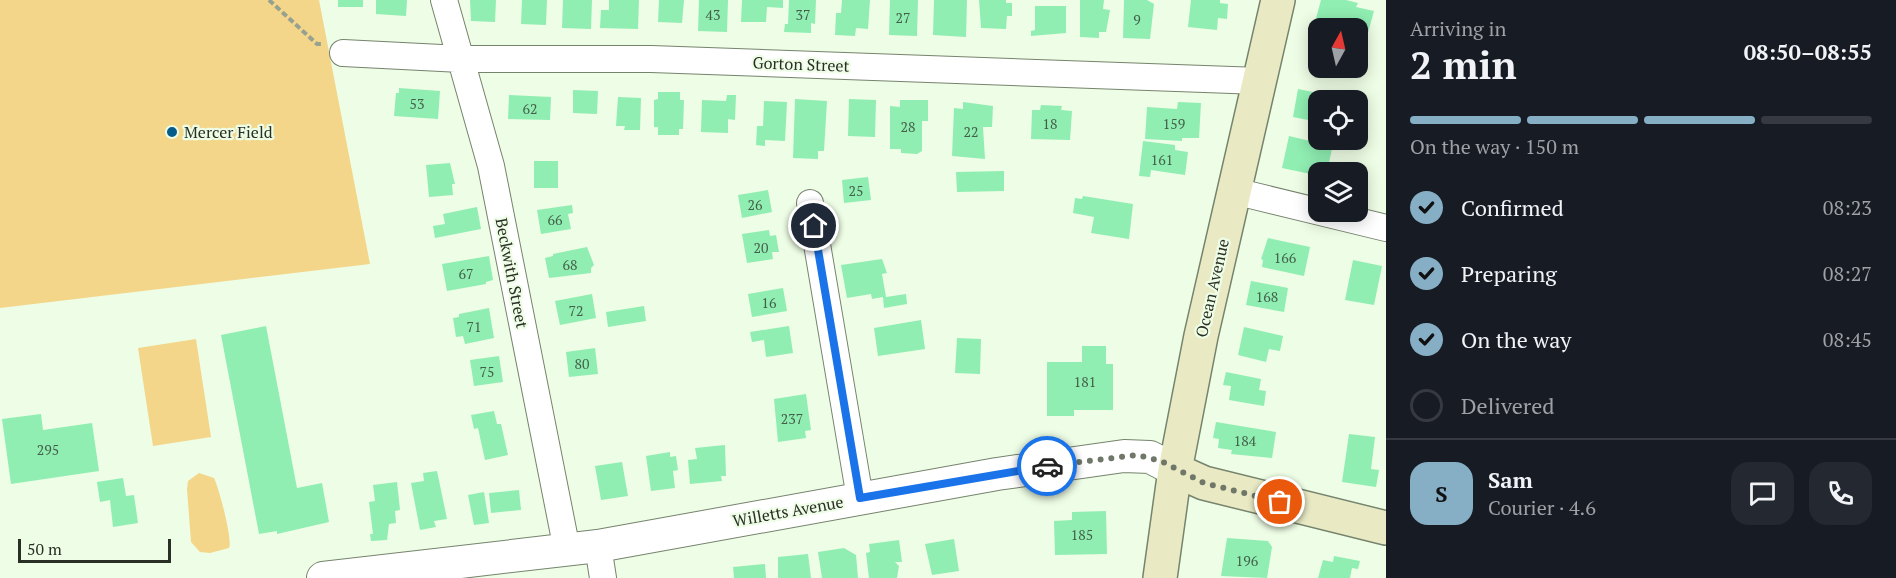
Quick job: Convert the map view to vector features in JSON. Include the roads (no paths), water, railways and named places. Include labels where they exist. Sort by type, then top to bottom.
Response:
[{"type":"main road","name":"Ocean Avenue","points":[[1160,578],[1174,470],[1201,336],[1278,0]]},
{"type":"main road","name":"Willetts Avenue","points":[[1174,470],[1210,485],[1386,528]]},
{"type":"street","name":"Beckwith Street","points":[[444,0],[491,166],[567,550]]},
{"type":"street","name":"Gorton Street","points":[[333,49],[461,59],[651,59],[1260,81]]},
{"type":"street","points":[[1234,191],[1386,228]]},
{"type":"street","points":[[810,203],[860,498]]},
{"type":"street","name":"Willetts Avenue","points":[[323,578],[598,546],[1040,467],[1125,456],[1150,457],[1174,470]]},
{"type":"street","points":[[598,546],[603,578]]},
{"type":"place","name":"Mercer Field","points":[[172,132]]}]
